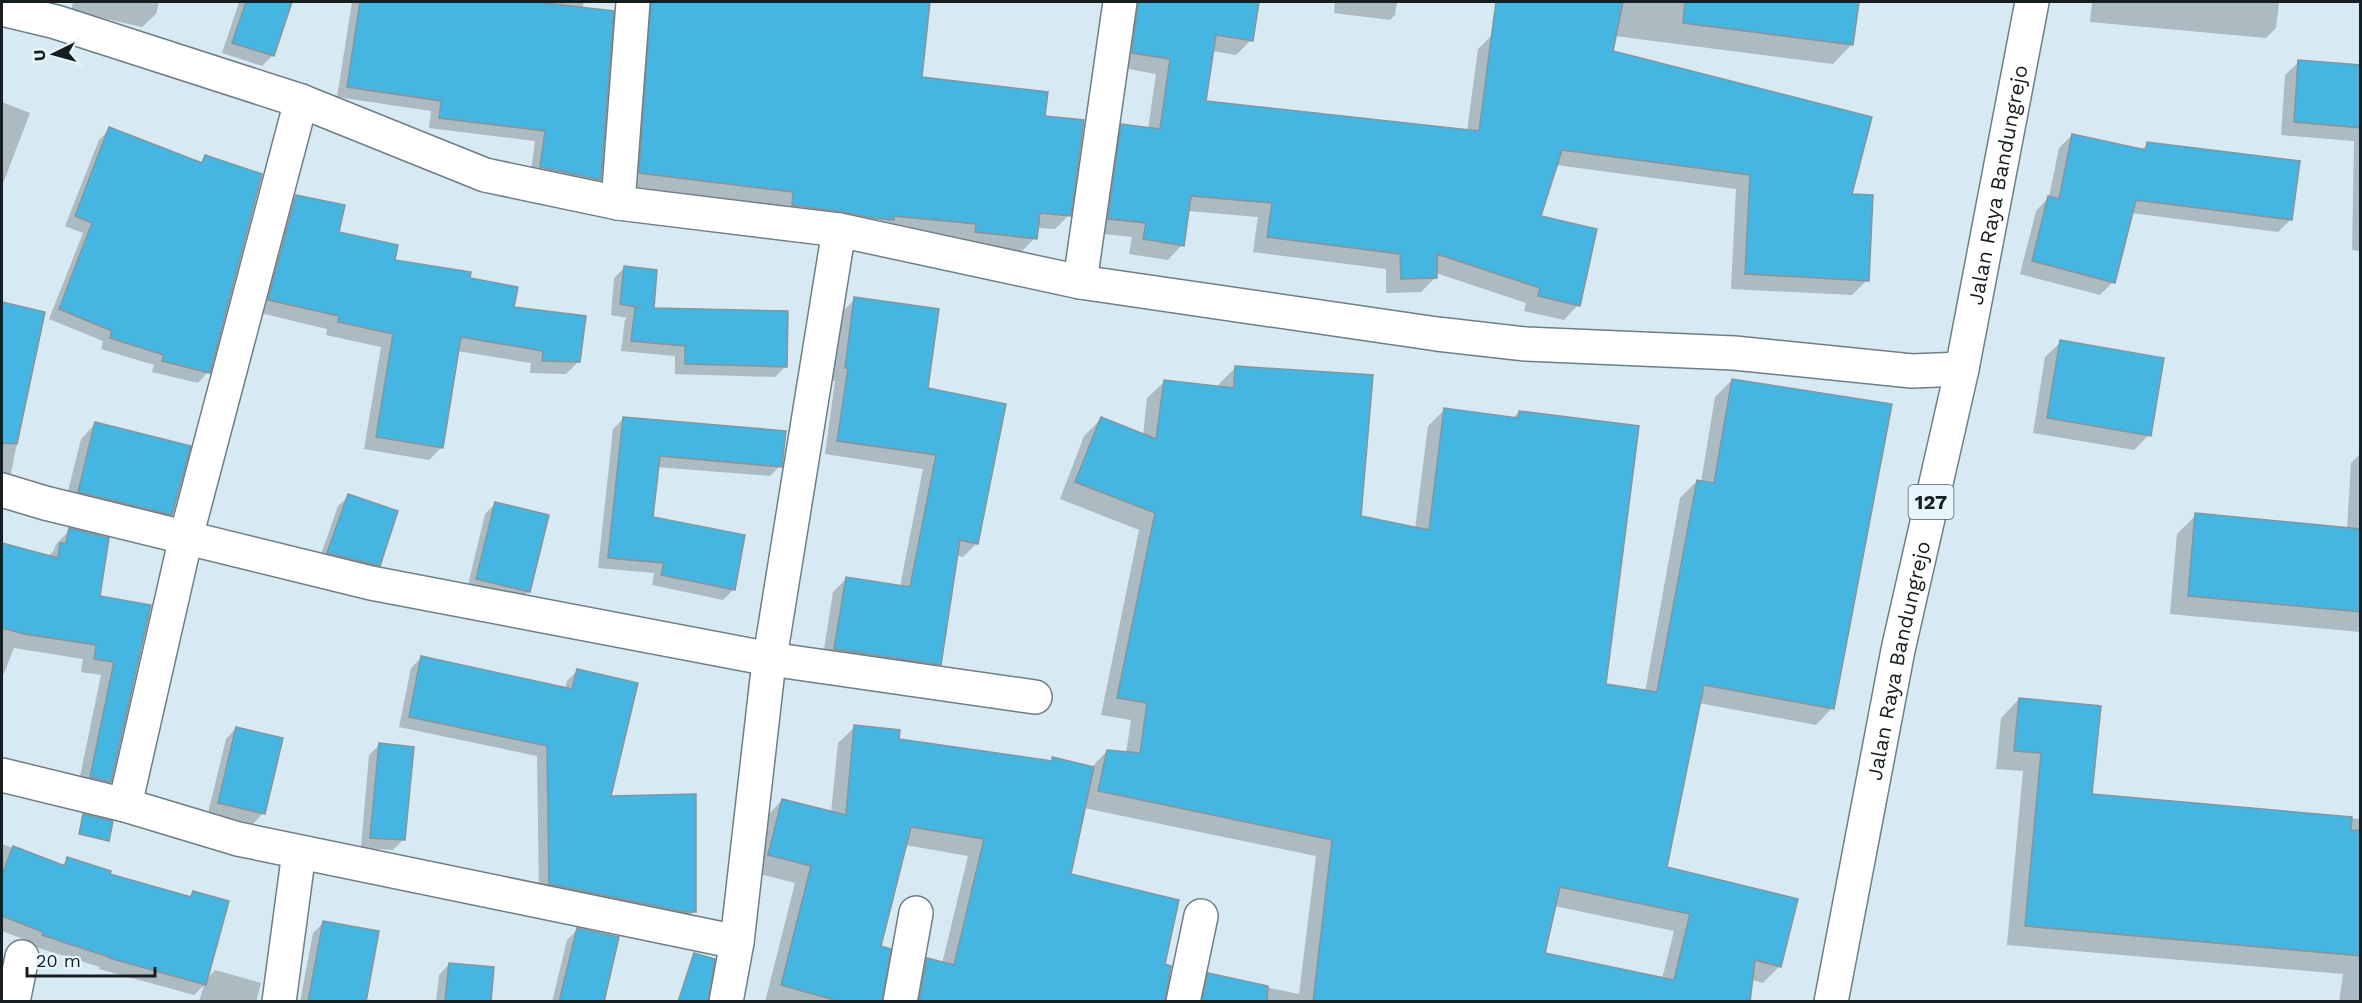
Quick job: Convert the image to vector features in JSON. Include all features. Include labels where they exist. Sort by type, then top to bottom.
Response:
[{"type":"street","points":[[618,203],[633,2]]},
{"type":"street","points":[[1080,282],[1119,2]]},
{"type":"street","name":"Jalan Raya Bandungrejo","points":[[1831,1002],[1898,650],[1962,369],[2032,2]]},
{"type":"street","points":[[2,9],[56,22],[301,101],[485,175],[618,203],[839,230],[1080,282],[1437,334],[1526,344],[1723,352],[1912,371],[1962,369]]},
{"type":"street","points":[[125,805],[186,537],[301,101]]},
{"type":"street","points":[[726,1002],[737,942],[770,659],[839,230]]},
{"type":"street","points":[[2,490],[45,503],[371,583],[770,659],[1035,697]]},
{"type":"street","points":[[2,775],[125,805],[238,838],[299,852],[737,942]]},
{"type":"street","points":[[279,1002],[299,852]]},
{"type":"street","points":[[900,1002],[916,913]]},
{"type":"street","points":[[1183,1002],[1201,916]]},
{"type":"street","points":[[13,1002],[22,957]]},
{"type":"building","points":[[246,2],[292,2],[274,56],[232,43]]},
{"type":"building","points":[[360,2],[535,2],[614,11],[601,180],[540,167],[545,131],[439,118],[441,101],[347,87]]},
{"type":"building","points":[[651,2],[930,2],[922,77],[1048,92],[1045,116],[1084,120],[1071,216],[1040,213],[1037,239],[975,232],[976,224],[894,216],[894,220],[872,218],[792,205],[793,192],[639,173]]},
{"type":"building","points":[[1138,2],[1259,2],[1253,41],[1216,35],[1206,101],[1479,131],[1496,2],[1623,2],[1613,51],[1872,117],[1852,194],[1873,195],[1869,281],[1745,274],[1750,175],[1562,150],[1541,216],[1597,229],[1580,306],[1538,296],[1540,288],[1437,254],[1437,278],[1401,279],[1400,254],[1267,237],[1272,203],[1191,196],[1184,246],[1143,239],[1146,223],[1108,219],[1121,124],[1160,129],[1170,59],[1132,53]]},
{"type":"building","points":[[1685,2],[1859,2],[1853,45],[1683,23]]},
{"type":"building","points":[[2298,60],[2361,65],[2361,128],[2294,122]]},
{"type":"building","points":[[109,127],[202,163],[205,155],[262,174],[210,373],[162,361],[164,355],[110,338],[112,331],[59,309],[92,223],[75,216]]},
{"type":"building","points":[[2072,134],[2146,150],[2147,142],[2300,161],[2292,220],[2136,200],[2115,283],[2032,261],[2048,196],[2059,199]]},
{"type":"building","points":[[296,195],[345,205],[339,232],[398,245],[395,260],[471,272],[470,278],[518,287],[514,307],[586,316],[580,362],[542,361],[543,351],[461,337],[443,448],[376,437],[393,334],[338,322],[339,316],[268,300]]},
{"type":"building","points":[[624,266],[657,270],[654,308],[788,311],[787,367],[685,364],[685,346],[631,341],[635,308],[641,308],[620,304]]},
{"type":"building","points":[[854,297],[939,309],[928,388],[1006,404],[978,544],[960,540],[941,665],[834,649],[846,577],[910,587],[936,455],[837,441],[848,368],[845,368]]},
{"type":"building","points":[[2,302],[45,312],[17,444],[2,443]]},
{"type":"building","points":[[2060,340],[2164,358],[2151,436],[2047,418]]},
{"type":"building","points":[[1235,366],[1373,375],[1361,516],[1429,530],[1444,408],[1518,418],[1519,411],[1639,426],[1606,684],[1657,692],[1697,480],[1714,483],[1732,379],[1892,404],[1834,709],[1704,685],[1667,867],[1798,899],[1781,967],[1755,960],[1750,1002],[1313,1002],[1332,840],[1098,791],[1107,750],[1140,753],[1147,703],[1117,698],[1155,513],[1075,482],[1101,417],[1156,439],[1164,380],[1234,388]],"holes":[[[1560,887],[1690,914],[1674,980],[1545,953]]]},
{"type":"building","points":[[623,417],[786,431],[782,467],[660,456],[653,517],[745,535],[735,590],[661,575],[664,563],[608,558]]},
{"type":"building","points":[[95,422],[191,446],[172,515],[78,492]]},
{"type":"building","points":[[348,494],[398,511],[380,566],[327,553]]},
{"type":"building","points":[[495,502],[549,515],[530,592],[476,579]]},
{"type":"building","points":[[2195,513],[2361,529],[2361,612],[2188,596]]},
{"type":"building","points":[[69,528],[109,538],[100,596],[151,605],[111,782],[90,777],[114,662],[94,659],[96,645],[24,634],[2,628],[2,543],[58,558],[60,543],[66,543]]},
{"type":"building","points":[[421,656],[572,689],[577,669],[638,683],[611,796],[696,794],[696,912],[685,912],[549,884],[547,746],[409,717]]},
{"type":"building","points":[[2019,698],[2101,706],[2092,794],[2352,817],[2351,830],[2361,831],[2361,956],[2025,926],[2041,753],[2014,751]]},
{"type":"building","points":[[854,725],[900,730],[899,739],[1052,761],[1052,757],[1094,767],[1071,874],[1179,900],[1165,964],[1171,966],[1165,1002],[919,1002],[927,958],[954,965],[984,839],[911,827],[881,946],[891,949],[882,1002],[841,1002],[781,985],[811,866],[768,855],[782,799],[846,815]]},
{"type":"building","points":[[236,727],[283,738],[265,814],[218,803]]},
{"type":"building","points":[[379,743],[414,747],[405,840],[370,838]]},
{"type":"building","points":[[83,814],[113,821],[109,841],[79,834]]},
{"type":"building","points":[[13,846],[65,866],[67,857],[111,871],[110,874],[191,897],[193,891],[229,901],[206,985],[109,958],[42,935],[43,932],[2,916],[2,875]]},
{"type":"building","points":[[323,921],[379,931],[366,1002],[308,1002]]},
{"type":"building","points":[[577,928],[619,937],[604,1002],[559,1002]]},
{"type":"building","points":[[694,953],[715,959],[708,1002],[678,1002]]},
{"type":"building","points":[[449,963],[494,967],[491,1002],[445,1002]]},
{"type":"building","points":[[1208,973],[1268,986],[1267,1002],[1202,1002]]}]
